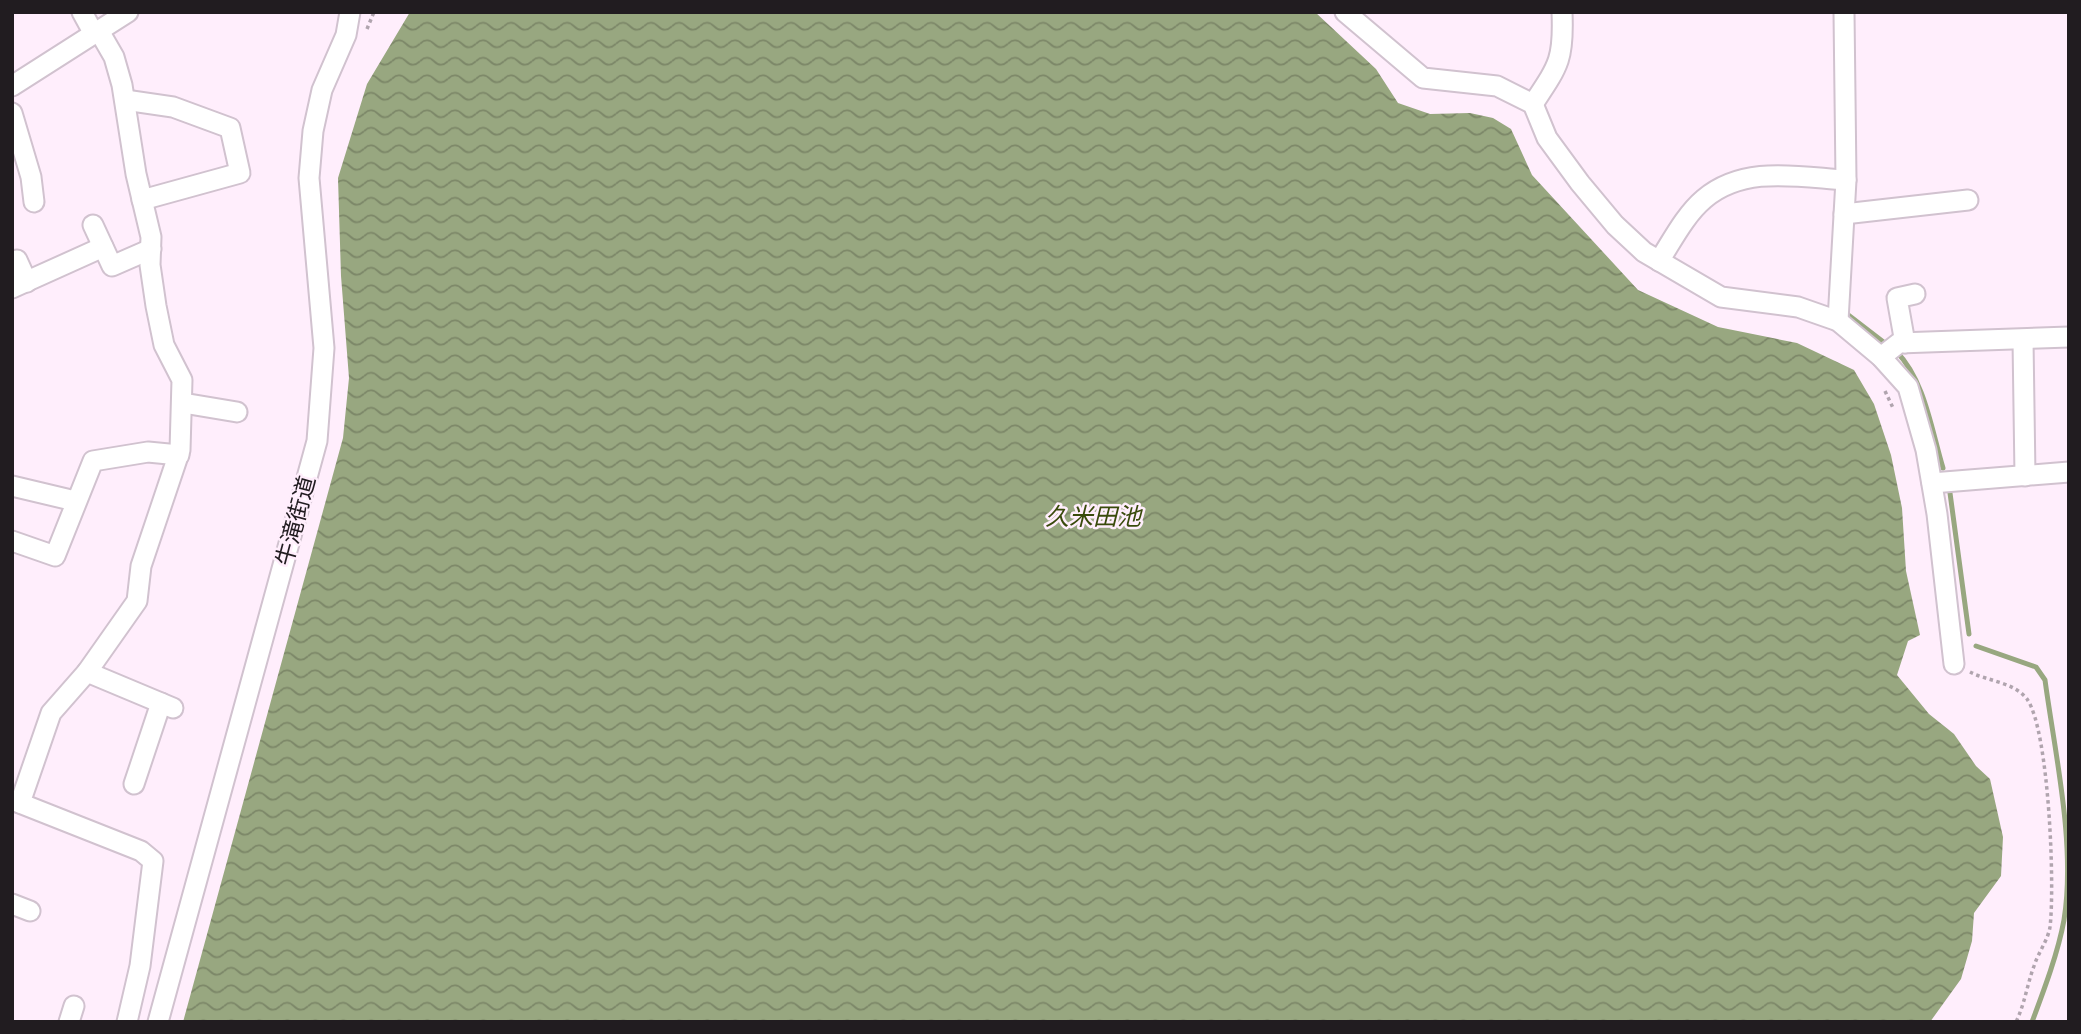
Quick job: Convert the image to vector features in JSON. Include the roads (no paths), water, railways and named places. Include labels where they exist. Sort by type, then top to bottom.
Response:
[{"type":"street","points":[[82,12],[114,57],[125,100],[151,237],[150,265],[158,317],[164,345],[182,380],[183,403],[178,455],[141,566],[136,601],[88,672],[51,713],[16,802],[141,851],[153,862],[141,966],[127,1022]]},
{"type":"street","points":[[12,86],[128,12]]},
{"type":"street","name":"牛滝街道","points":[[158,1022],[317,441],[324,348],[309,178],[313,131],[322,90],[346,35],[350,12]]},
{"type":"street","points":[[346,35],[362,12]]},
{"type":"street","points":[[1345,12],[1423,78],[1497,86],[1533,104],[1547,138],[1580,183],[1615,225],[1659,261],[1721,297],[1798,307],[1838,321],[1881,357],[1908,387],[1931,483],[1954,664]]},
{"type":"street","points":[[1533,104],[1559,65],[1563,45],[1562,12]]},
{"type":"street","points":[[1838,321],[1846,180],[1844,12]]},
{"type":"street","points":[[125,100],[173,107],[230,128],[240,173],[142,200]]},
{"type":"street","points":[[12,113],[31,177],[34,202]]},
{"type":"street","points":[[1659,261],[1704,199],[1742,178],[1760,175],[1846,180]]},
{"type":"street","points":[[1844,214],[1968,200]]},
{"type":"street","points":[[93,225],[112,266],[150,249]]},
{"type":"street","points":[[17,260],[20,285],[103,247]]},
{"type":"street","points":[[1905,343],[1897,298],[1915,294]]},
{"type":"street","points":[[1881,357],[1899,343],[2069,337]]},
{"type":"street","points":[[2022,340],[2025,476]]},
{"type":"street","points":[[183,403],[236,412]]},
{"type":"street","points":[[12,541],[55,556],[93,461],[148,452],[178,455]]},
{"type":"street","points":[[1931,483],[2069,472]]},
{"type":"street","points":[[12,486],[75,502]]},
{"type":"street","points":[[88,672],[167,705],[134,784]]},
{"type":"water","name":"久米田池","points":[[410,12],[1315,12],[1376,69],[1398,103],[1430,114],[1470,113],[1493,118],[1511,129],[1532,175],[1638,290],[1718,327],[1797,343],[1854,370],[1874,404],[1891,455],[1902,508],[1906,571],[1920,635],[1908,641],[1897,675],[1929,714],[1954,734],[1976,766],[1990,779],[2003,837],[2001,876],[1974,913],[1972,941],[1961,979],[1930,1022],[183,1022],[343,438],[349,378],[341,276],[338,178],[367,84]]},
{"type":"waterway","points":[[1847,314],[1886,344]]},
{"type":"waterway","points":[[1896,351],[1914,376],[1931,421],[1943,468]]},
{"type":"waterway","points":[[1950,493],[1969,634]]},
{"type":"waterway","points":[[1976,646],[2036,667],[2045,680],[2059,769],[2068,861],[2064,920],[2032,1022]]}]
